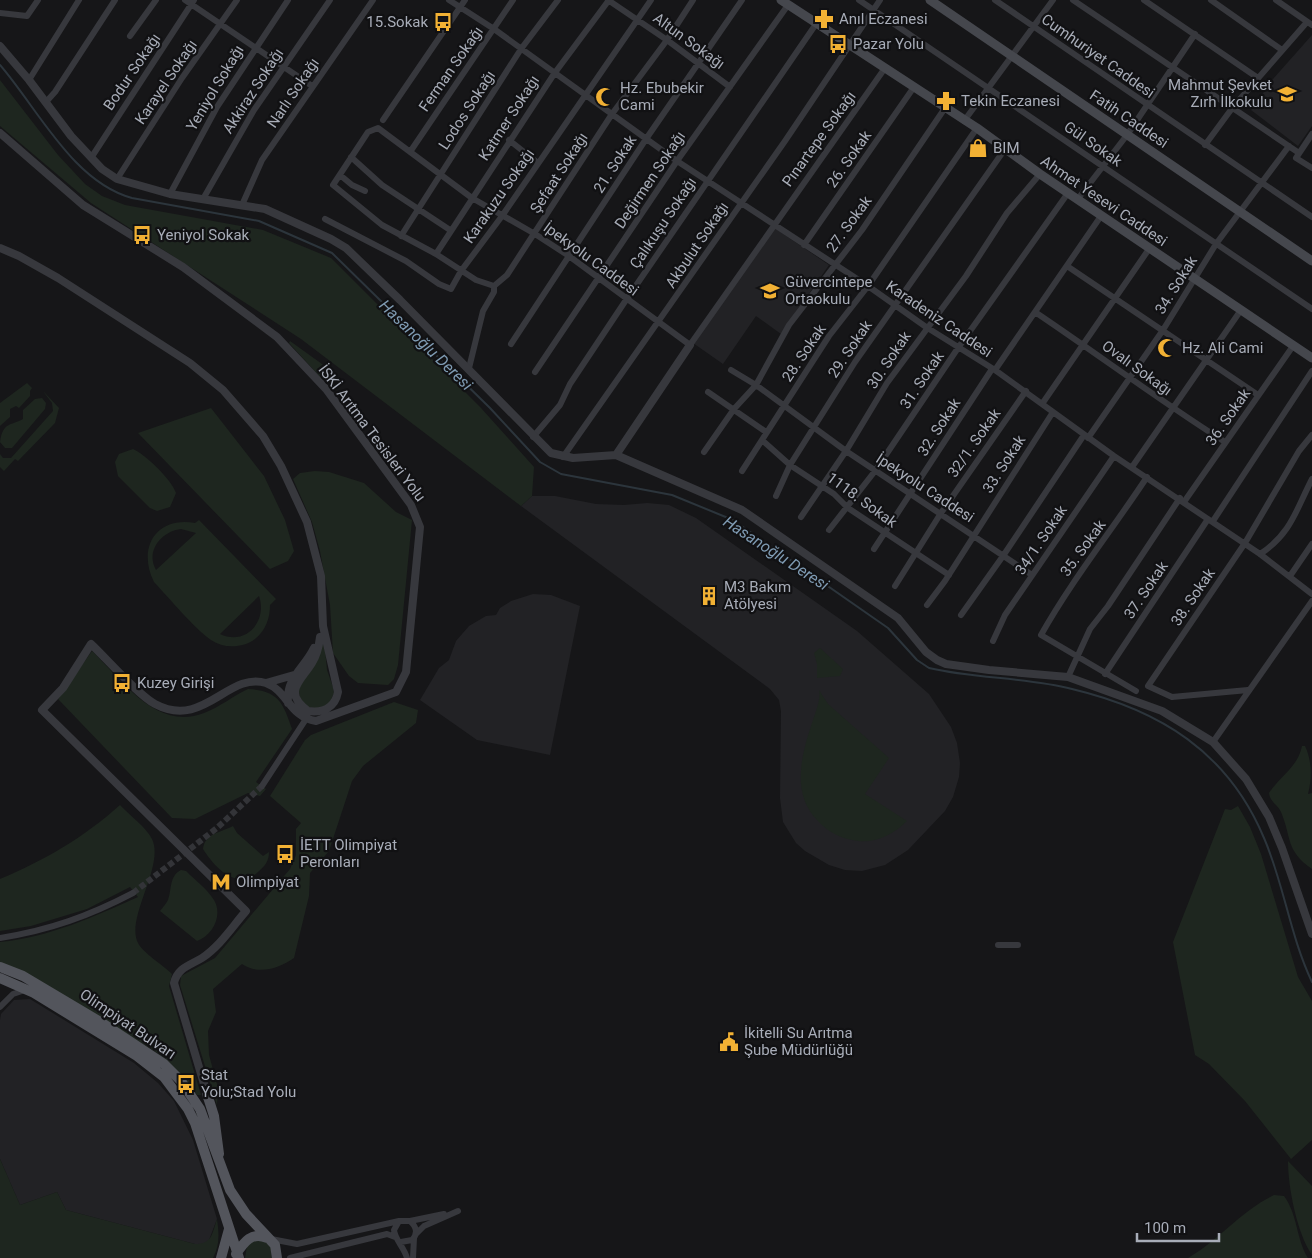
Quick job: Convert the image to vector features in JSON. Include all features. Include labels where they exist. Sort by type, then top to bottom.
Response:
[{"type":"main road","name":"Fatih Caddesi","points":[[930,0],[1312,261]]},
{"type":"main road","name":"Ahmet Yesevi Caddesi","points":[[784,2],[976,128],[1194,280],[1293,346],[1311,355]]},
{"type":"main road","name":"Olimpiyat Bulvarı","points":[[0,967],[23,976],[68,1002],[164,1064],[180,1081],[200,1109],[221,1167],[239,1206],[268,1238]]},
{"type":"main road","name":"Olimpiyat Bulvarı","points":[[0,978],[27,989],[137,1056],[164,1076],[188,1109],[202,1141],[237,1256]]},
{"type":"main road","points":[[195,1102],[205,1100],[207,1094]]},
{"type":"main road","points":[[202,1141],[207,1094]]},
{"type":"main road","points":[[207,1094],[217,1132],[221,1167]]},
{"type":"main road","points":[[221,1258],[229,1228]]},
{"type":"main road","points":[[237,1256],[241,1245],[257,1235],[268,1238],[275,1246],[276,1258]]},
{"type":"street","points":[[0,13],[27,16],[38,0]]},
{"type":"street","points":[[30,80],[79,0]]},
{"type":"street","points":[[46,102],[55,92],[115,0]]},
{"type":"street","points":[[130,36],[156,0]]},
{"type":"street","name":"Karayel Sokağı","points":[[117,179],[182,78],[237,0]]},
{"type":"street","name":"Yeniyol Sokağı","points":[[170,194],[217,107],[288,0]]},
{"type":"street","name":"Akkiraz Sokağı","points":[[203,199],[254,110],[330,0]]},
{"type":"street","name":"Narlı Sokağı","points":[[242,205],[262,160],[373,0]]},
{"type":"street","name":"Karadeniz Caddesi","points":[[449,0],[494,29],[677,162],[834,266],[868,286],[926,327],[1026,392],[1086,437],[1245,543],[1312,594]]},
{"type":"street","points":[[382,120],[465,0]]},
{"type":"street","name":"Ferman Sokağı","points":[[410,152],[513,0]]},
{"type":"street","name":"Lodos Sokağı","points":[[401,236],[417,208],[521,49],[558,0]]},
{"type":"street","name":"Altun Sokağı","points":[[608,0],[668,40],[730,87]]},
{"type":"street","name":"Katmer Sokağı","points":[[436,254],[554,74],[608,0]]},
{"type":"street","name":"Karakuzu Sokağı","points":[[325,219],[406,261],[439,284],[451,289],[651,0]]},
{"type":"street","name":"Şefaat Sokağı","points":[[469,368],[483,311],[494,292],[494,286],[507,275],[612,114],[668,40],[693,0]]},
{"type":"street","name":"21. Sokak","points":[[511,344],[646,139],[742,0]]},
{"type":"street","name":"Gül Sokak","points":[[859,0],[1312,309]]},
{"type":"street","name":"Akbulut Sokağı","points":[[563,457],[658,323],[880,0]]},
{"type":"street","name":"Cumhuriyet Caddesi","points":[[994,0],[1312,217]]},
{"type":"street","points":[[964,121],[1053,0]]},
{"type":"street","points":[[1074,0],[1289,146],[1297,156],[1312,168]]},
{"type":"street","points":[[1144,0],[1258,78]]},
{"type":"street","points":[[1211,0],[1282,50]]},
{"type":"street","points":[[1205,145],[1233,107],[1282,50],[1310,24],[1276,0]]},
{"type":"street","points":[[190,1],[220,25],[312,86]]},
{"type":"street","name":"Bodur Sokağı","points":[[91,158],[190,1]]},
{"type":"street","name":"Değirmen Sokağı","points":[[535,372],[730,87],[784,2]]},
{"type":"street","name":"Çalıkuşu Sokağı","points":[[533,437],[560,405],[570,384],[626,300],[816,24]]},
{"type":"street","points":[[1077,200],[1127,135],[1172,65],[1195,34]]},
{"type":"street","points":[[0,46],[30,80],[71,136],[91,158],[117,179],[170,194],[265,209],[281,215],[346,248],[469,368],[533,437],[551,453],[573,458],[616,455],[742,510],[898,618],[926,652],[937,660],[989,670],[1068,677],[1162,711],[1213,742],[1246,779],[1269,818],[1282,848],[1312,934]]},
{"type":"street","name":"Pınartepe Sokağı","points":[[690,345],[885,68]]},
{"type":"street","name":"26. Sokak","points":[[804,245],[914,88]]},
{"type":"street","name":"27. Sokak","points":[[704,452],[734,410],[756,385],[789,324],[862,230],[945,108]]},
{"type":"street","name":"İpekyolu Caddesi","points":[[351,157],[368,132],[378,128],[472,198],[569,256],[626,300],[690,345]]},
{"type":"street","name":"28. Sokak","points":[[742,472],[829,336],[868,286],[976,128]]},
{"type":"street","name":"İSKİ Arıtma Tesisleri Yolu","points":[[0,133],[83,205],[175,262],[277,337],[326,389],[411,505],[420,527],[406,672],[396,692],[326,719],[306,720]]},
{"type":"street","points":[[1297,156],[1312,134]]},
{"type":"street","points":[[510,140],[538,163]]},
{"type":"street","name":"34. Sokak","points":[[961,615],[1086,437],[1131,377],[1163,330],[1216,244],[1289,146]]},
{"type":"street","name":"29. Sokak","points":[[776,496],[790,465],[855,362],[1005,149]]},
{"type":"street","points":[[450,230],[382,185],[351,157],[333,185],[382,225],[436,254],[461,272],[487,285],[494,286]]},
{"type":"street","name":"30. Sokak","points":[[800,517],[846,451],[887,383],[926,327],[966,276],[1007,213],[1040,174]]},
{"type":"street","points":[[340,175],[365,191]]},
{"type":"street","name":"31. Sokak","points":[[829,530],[875,471],[958,348],[1068,193]]},
{"type":"street","name":"32. Sokak","points":[[874,550],[993,370],[1101,216]]},
{"type":"street","points":[[0,248],[19,256],[58,278],[190,363],[208,376],[245,413],[264,436],[281,466],[307,522],[321,576],[323,626],[332,672],[338,686],[336,701],[330,708],[315,712],[308,711],[296,698],[296,683],[312,663],[318,651],[323,626]]},
{"type":"street","points":[[1042,404],[1149,249]]},
{"type":"street","points":[[1067,266],[1258,395]]},
{"type":"street","points":[[1132,467],[1241,310]]},
{"type":"street","name":"Ovalı Sokağı","points":[[1035,312],[1131,377],[1172,408],[1226,442]]},
{"type":"street","points":[[616,455],[690,345]]},
{"type":"street","name":"36. Sokak","points":[[1068,677],[1090,629],[1226,442],[1293,346]]},
{"type":"street","name":"İpekyolu Caddesi","points":[[730,370],[756,385],[875,471],[973,534],[1032,575]]},
{"type":"street","name":"37. Sokak","points":[[1105,674],[1312,371]]},
{"type":"street","points":[[708,392],[766,432]]},
{"type":"street","name":"32/1. Sokak","points":[[896,586],[941,513],[1026,392]]},
{"type":"street","name":"33. Sokak","points":[[927,605],[949,575],[973,534],[1053,412]]},
{"type":"street","name":"38. Sokak","points":[[1248,690],[1172,697],[1148,686],[1245,543],[1299,451],[1312,436]]},
{"type":"street","name":"1118. Sokak","points":[[763,441],[790,465],[822,486],[848,508],[949,575]]},
{"type":"street","name":"34/1. Sokak","points":[[993,641],[1005,616],[1114,456]]},
{"type":"street","name":"35. Sokak","points":[[1077,655],[1040,636],[1059,603],[1108,536],[1147,477]]},
{"type":"street","points":[[1260,554],[1279,541],[1292,523],[1312,478]]},
{"type":"street","points":[[1290,576],[1312,544]]},
{"type":"street","points":[[1213,742],[1248,690],[1310,610],[1312,601]]},
{"type":"street","points":[[207,1094],[174,983],[175,977],[186,966],[214,949],[246,911],[42,710],[63,688],[91,644],[153,703],[166,710],[187,712],[243,683],[266,683],[294,675],[304,666],[320,637]]},
{"type":"street","points":[[1077,655],[1136,692]]},
{"type":"street","points":[[288,703],[288,694],[294,675]]},
{"type":"street","points":[[262,786],[306,720],[297,714],[276,690],[266,683]]},
{"type":"street","points":[[336,701],[344,711]]},
{"type":"street","points":[[0,938],[39,932],[77,919],[133,892]]},
{"type":"street","points":[[998,945],[1018,946]]},
{"type":"street","points":[[0,1007],[13,994],[27,989]]},
{"type":"street","points":[[268,1238],[297,1244],[399,1221],[410,1221],[458,1211],[424,1226],[408,1242],[386,1234],[290,1258]]},
{"type":"street","points":[[399,1221],[394,1227],[406,1258]]},
{"type":"street","points":[[410,1221],[416,1227],[413,1258]]},
{"type":"shaded area","name":"Mahmut Şevket Zırh İlkokulu","points":[[1312,35],[1312,126],[1298,146],[1251,110],[1273,79]]},
{"type":"shaded area","points":[[0,80],[58,155],[85,184],[102,196],[125,205],[263,230],[331,258],[481,408],[534,467],[532,496],[521,506],[301,339],[91,203],[0,126]]},
{"type":"shaded area","name":"Güvercintepe Ortaokulu","points":[[773,227],[829,265],[781,334],[756,316],[723,364],[693,343]]},
{"type":"shaded area","points":[[290,341],[329,369],[322,379],[289,343]]},
{"type":"shaded area","points":[[27,383],[32,388],[30,396],[19,408],[16,406],[10,409],[10,417],[0,426],[0,403]]},
{"type":"shaded area","points":[[43,391],[59,408],[55,423],[18,461],[15,459],[4,471],[0,467],[0,454],[3,458],[11,458],[53,411],[52,403]]},
{"type":"shaded area","points":[[42,398],[46,403],[45,409],[12,448],[5,448],[0,442],[5,428],[23,419],[23,410],[35,399]]},
{"type":"shaded area","points":[[211,408],[264,476],[285,520],[294,551],[288,561],[270,569],[138,433]]},
{"type":"shaded area","points":[[133,449],[158,468],[169,481],[176,493],[170,507],[157,511],[150,508],[118,476],[115,462],[119,454]]},
{"type":"shaded area","points":[[329,472],[364,483],[396,512],[412,520],[398,665],[394,679],[388,685],[358,683],[349,676],[333,653],[330,605],[320,551],[312,522],[293,479],[300,473]]},
{"type":"shaded area","points":[[532,496],[555,496],[596,504],[624,505],[647,503],[669,505],[696,518],[857,631],[929,694],[951,727],[957,743],[960,763],[959,777],[953,797],[945,811],[908,850],[885,865],[862,871],[845,870],[829,865],[805,851],[796,843],[783,822],[780,798],[781,711],[779,700],[770,689],[521,506]]},
{"type":"shaded area","points":[[199,520],[276,599],[270,605],[265,628],[250,642],[239,646],[227,646],[211,640],[190,621],[154,582],[149,569],[148,557],[153,537],[170,524],[181,522],[195,523]],"holes":[[[181,529],[196,533],[156,570],[153,556],[157,543],[168,534]],[[259,596],[260,615],[252,629],[238,637],[220,634]]]},
{"type":"shaded area","points":[[533,594],[551,595],[580,606],[550,755],[477,740],[420,700],[439,668],[449,660],[456,641],[469,626],[486,616],[496,615],[500,608],[511,601]]},
{"type":"shaded area","points":[[324,638],[327,670],[334,693],[330,703],[319,709],[307,707],[301,702],[298,688],[319,657]]},
{"type":"shaded area","points":[[820,648],[843,669],[840,676],[817,678],[817,664],[814,653]]},
{"type":"shaded area","points":[[92,651],[142,700],[156,709],[171,715],[187,717],[204,713],[248,689],[267,692],[273,696],[282,705],[292,729],[256,782],[266,789],[260,796],[248,793],[195,819],[172,818],[58,699]]},
{"type":"shaded area","points":[[819,690],[828,704],[889,758],[865,794],[907,821],[885,837],[872,841],[847,839],[827,829],[809,810],[801,785],[802,759],[818,705]]},
{"type":"shaded area","points":[[394,702],[418,710],[416,723],[363,766],[352,781],[329,851],[310,873],[309,896],[294,958],[275,968],[261,970],[242,964],[213,989],[216,1012],[208,1031],[209,1055],[218,1088],[217,1105],[180,985],[181,976],[215,958],[290,869],[296,855],[296,829],[301,823],[270,796],[305,740],[311,735]]},
{"type":"shaded area","points":[[1302,746],[1305,746],[1307,751],[1311,770],[1308,794],[1312,793],[1312,869],[1297,856],[1293,849],[1281,812],[1271,799],[1269,793],[1293,766]]},
{"type":"shaded area","points":[[120,805],[142,826],[152,839],[155,850],[153,863],[140,906],[135,932],[140,947],[172,974],[169,986],[201,1095],[197,1095],[169,1062],[153,1050],[36,980],[0,963],[0,942],[54,931],[88,919],[138,897],[130,887],[87,909],[31,926],[0,931],[0,879],[33,864],[78,838]]},
{"type":"shaded area","points":[[1238,806],[1250,827],[1261,854],[1298,977],[1312,1001],[1312,1140],[1291,1159],[1245,1101],[1209,1064],[1195,1055],[1173,942],[1225,809],[1231,810]]},
{"type":"shaded area","points":[[233,826],[237,833],[263,856],[269,852],[265,865],[258,872],[242,879],[227,875],[220,870],[203,849],[204,844],[210,837]]},
{"type":"shaded area","points":[[181,870],[186,871],[204,888],[217,906],[215,924],[208,934],[197,941],[160,911],[168,900],[174,876]]},
{"type":"shaded area","points":[[30,999],[134,1063],[158,1083],[174,1101],[193,1140],[217,1219],[209,1240],[204,1244],[195,1244],[66,1210],[57,1192],[20,1205],[0,1159],[0,1020],[1,1014],[14,1000]]},
{"type":"shaded area","points":[[0,1159],[20,1205],[57,1192],[66,1210],[195,1244],[201,1244],[208,1240],[217,1219],[218,1239],[213,1258],[0,1258]]},
{"type":"shaded area","points":[[1288,1161],[1312,1186],[1312,1255],[1302,1235],[1294,1210]]},
{"type":"shaded area","points":[[1274,1195],[1284,1196],[1289,1203],[1301,1243],[1308,1258],[1188,1258],[1210,1243],[1240,1217]]},
{"type":"shaded area","points":[[254,1240],[264,1240],[271,1246],[272,1258],[245,1258],[247,1246]]},
{"type":"waterway","name":"Hasanoğlu Deresi","points":[[0,65],[58,142],[74,160],[92,177],[111,189],[132,198],[259,221],[332,253],[490,408],[540,462],[561,474],[672,495],[733,520],[888,628],[917,660],[929,668],[947,672],[1036,682],[1072,689],[1134,709],[1162,723],[1187,739],[1211,759],[1231,781],[1249,808],[1271,856],[1298,947],[1312,982]]},
{"type":"tunnel","points":[[133,893],[217,828],[262,786]]},
{"type":"place","name":"Anıl Eczanesi","points":[[824,19]]},
{"type":"place","name":"15.Sokak","points":[[443,22]]},
{"type":"place","name":"Pazar Yolu","points":[[838,44]]},
{"type":"place","name":"Mahmut Şevket Zırh İlkokulu","points":[[1287,94]]},
{"type":"place","name":"Hz. Ebubekir Cami","points":[[605,97]]},
{"type":"place","name":"Tekin Eczanesi","points":[[946,101]]},
{"type":"place","name":"BIM","points":[[978,148]]},
{"type":"place","name":"Yeniyol Sokak","points":[[142,235]]},
{"type":"place","name":"Güvercintepe Ortaokulu","points":[[770,291]]},
{"type":"place","name":"Hz. Ali Cami","points":[[1167,348]]},
{"type":"place","name":"M3 Bakım Atölyesi","points":[[709,596]]},
{"type":"place","name":"Kuzey Girişi","points":[[122,683]]},
{"type":"place","name":"İETT Olimpiyat Peronları","points":[[285,854]]},
{"type":"place","name":"Olimpiyat","points":[[221,882]]},
{"type":"place","name":"İkitelli Su Arıtma Şube Müdürlüğü","points":[[729,1042]]},
{"type":"place","name":"Stat Yolu;Stad Yolu","points":[[186,1084]]}]
